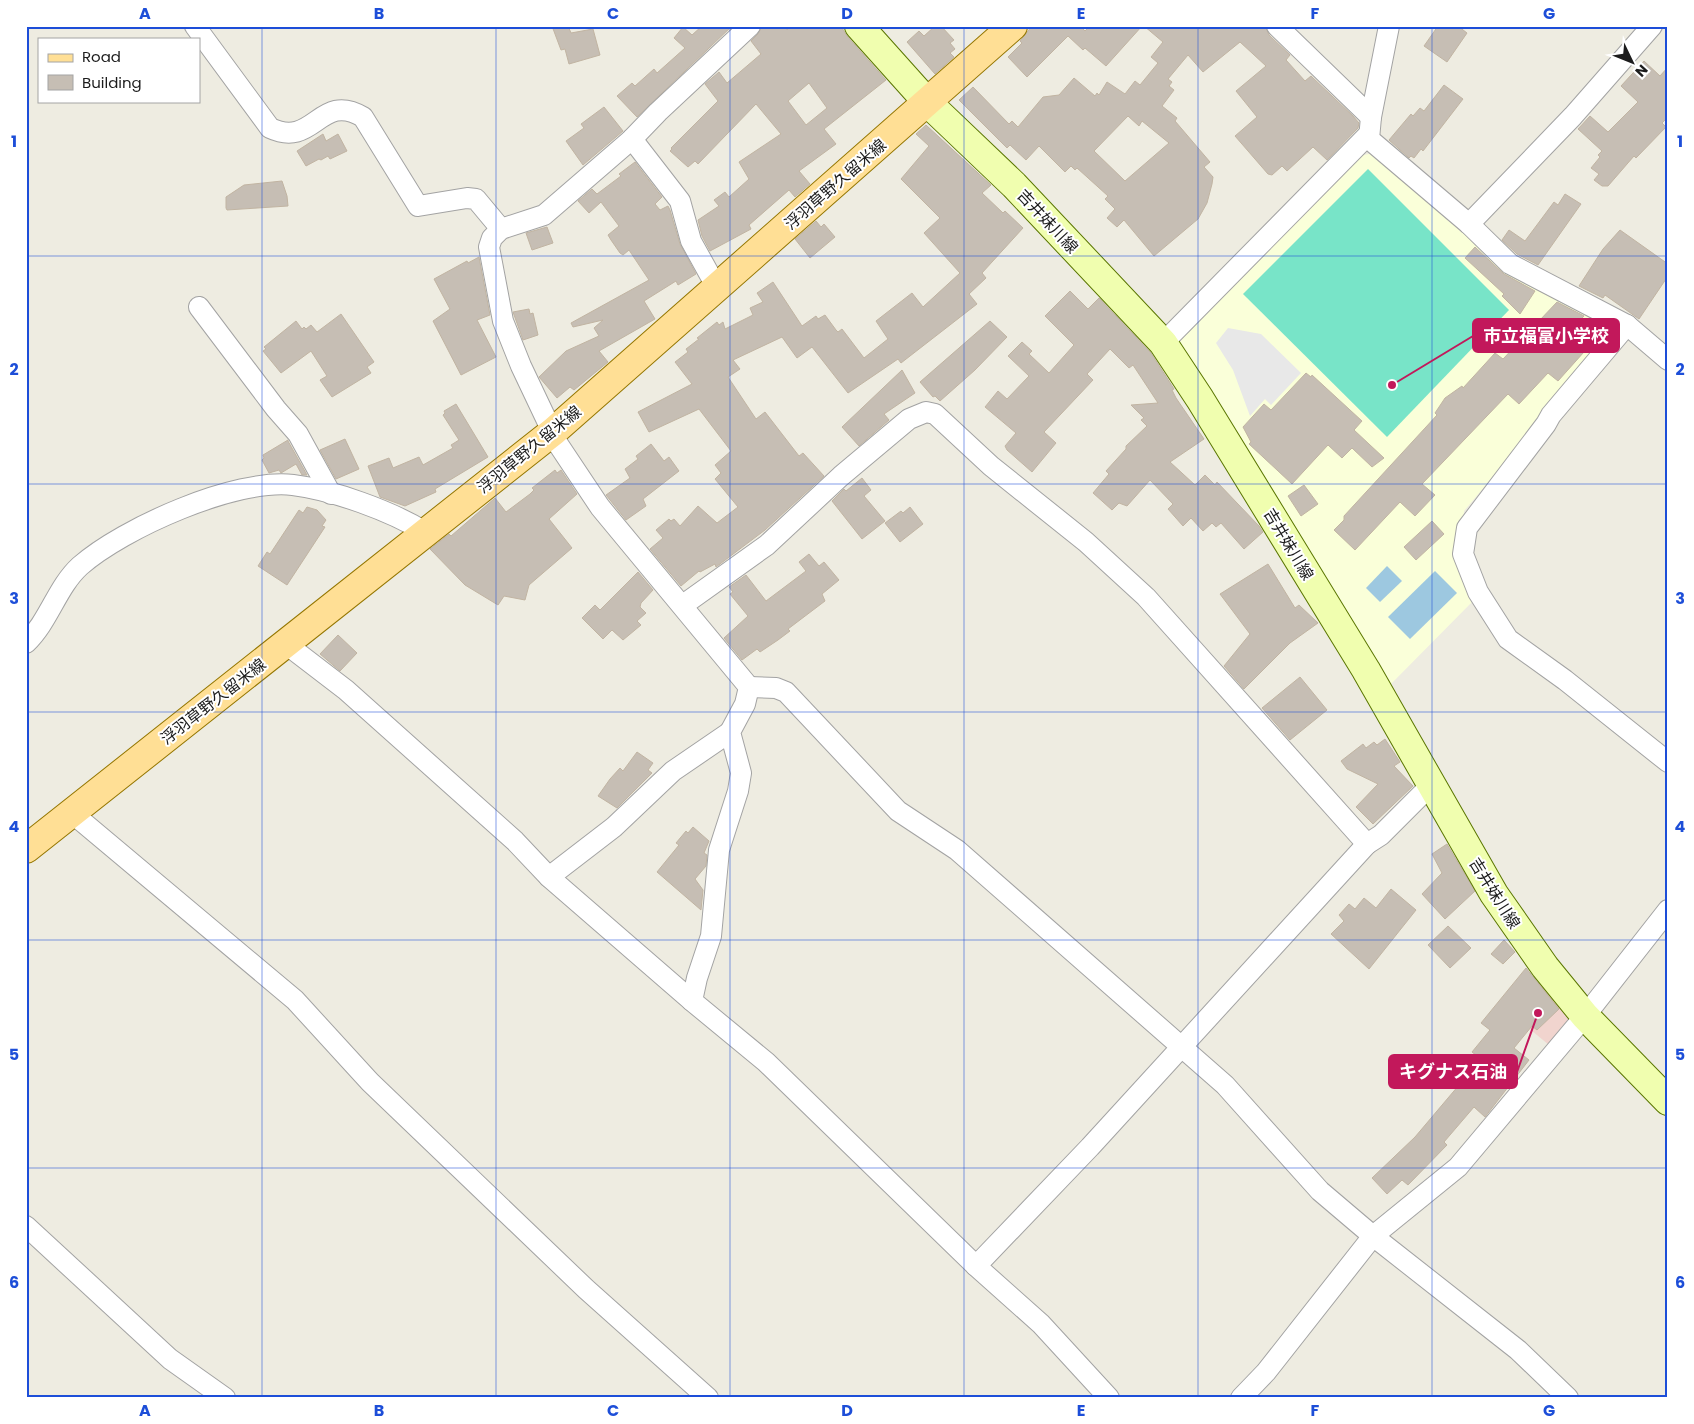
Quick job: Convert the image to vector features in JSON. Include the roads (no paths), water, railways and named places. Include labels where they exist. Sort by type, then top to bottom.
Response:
[{"type":"main road","name":"吉井妹川線","points":[[859,26],[928,103],[1014,185],[1162,343],[1366,670],[1494,894],[1544,967],[1585,1016],[1668,1101]]},
{"type":"main road","name":"浮羽草野久留米線","points":[[26,849],[554,430],[1014,26]]},
{"type":"street","points":[[195,26],[270,128],[282,134],[296,134],[337,109],[351,109],[363,117],[418,206],[467,198],[476,199],[501,229]]},
{"type":"street","points":[[750,26],[658,112],[632,139],[544,215],[501,229],[492,238],[489,247],[503,321],[520,366],[554,430],[558,444],[600,507],[749,686],[776,688],[786,692],[898,811],[957,850],[1225,1086],[1320,1191],[1373,1236],[1518,1350],[1568,1398]]},
{"type":"street","points":[[1277,26],[1370,126]]},
{"type":"street","points":[[1389,26],[1369,139],[1468,224],[1510,264],[1628,325],[1668,360]]},
{"type":"street","points":[[1468,224],[1573,116],[1652,26]]},
{"type":"street","points":[[1162,343],[1370,126]]},
{"type":"street","points":[[632,139],[680,201],[691,241],[717,288]]},
{"type":"street","points":[[199,307],[276,409],[298,434],[331,494]]},
{"type":"street","points":[[1628,325],[1551,414],[1546,424],[1467,528],[1463,554],[1478,592],[1508,639],[1565,680],[1668,762]]},
{"type":"street","points":[[683,606],[767,545],[841,476],[909,419],[926,412],[935,414],[991,466],[1086,542],[1146,597],[1367,844]]},
{"type":"street","points":[[26,643],[40,628],[71,577],[80,566],[122,536],[159,516],[236,492],[270,485],[294,485],[331,494],[401,518],[425,532]]},
{"type":"street","points":[[286,644],[346,690],[515,841],[549,876],[692,1001],[766,1062],[976,1266],[1041,1324],[1109,1398]]},
{"type":"street","points":[[549,876],[614,828],[673,771],[730,732],[745,704],[749,686]]},
{"type":"street","points":[[692,1001],[696,978],[711,936],[719,850],[738,791],[741,773],[730,732]]},
{"type":"street","points":[[976,1266],[1090,1147],[1367,844],[1381,835],[1431,785]]},
{"type":"street","points":[[72,813],[295,1000],[392,1103],[586,1289],[708,1398]]},
{"type":"street","points":[[1241,1398],[1266,1372],[1373,1236],[1458,1167],[1585,1016],[1668,910]]},
{"type":"street","points":[[26,1226],[170,1358],[225,1398]]},
{"type":"water","points":[[1387,566],[1402,581],[1380,602],[1366,588]]},
{"type":"water","points":[[1435,571],[1457,593],[1410,639],[1388,617]]},
{"type":"place","name":"市立福富小学校","points":[[1392,385]]},
{"type":"place","name":"キグナス石油","points":[[1538,1013]]}]
